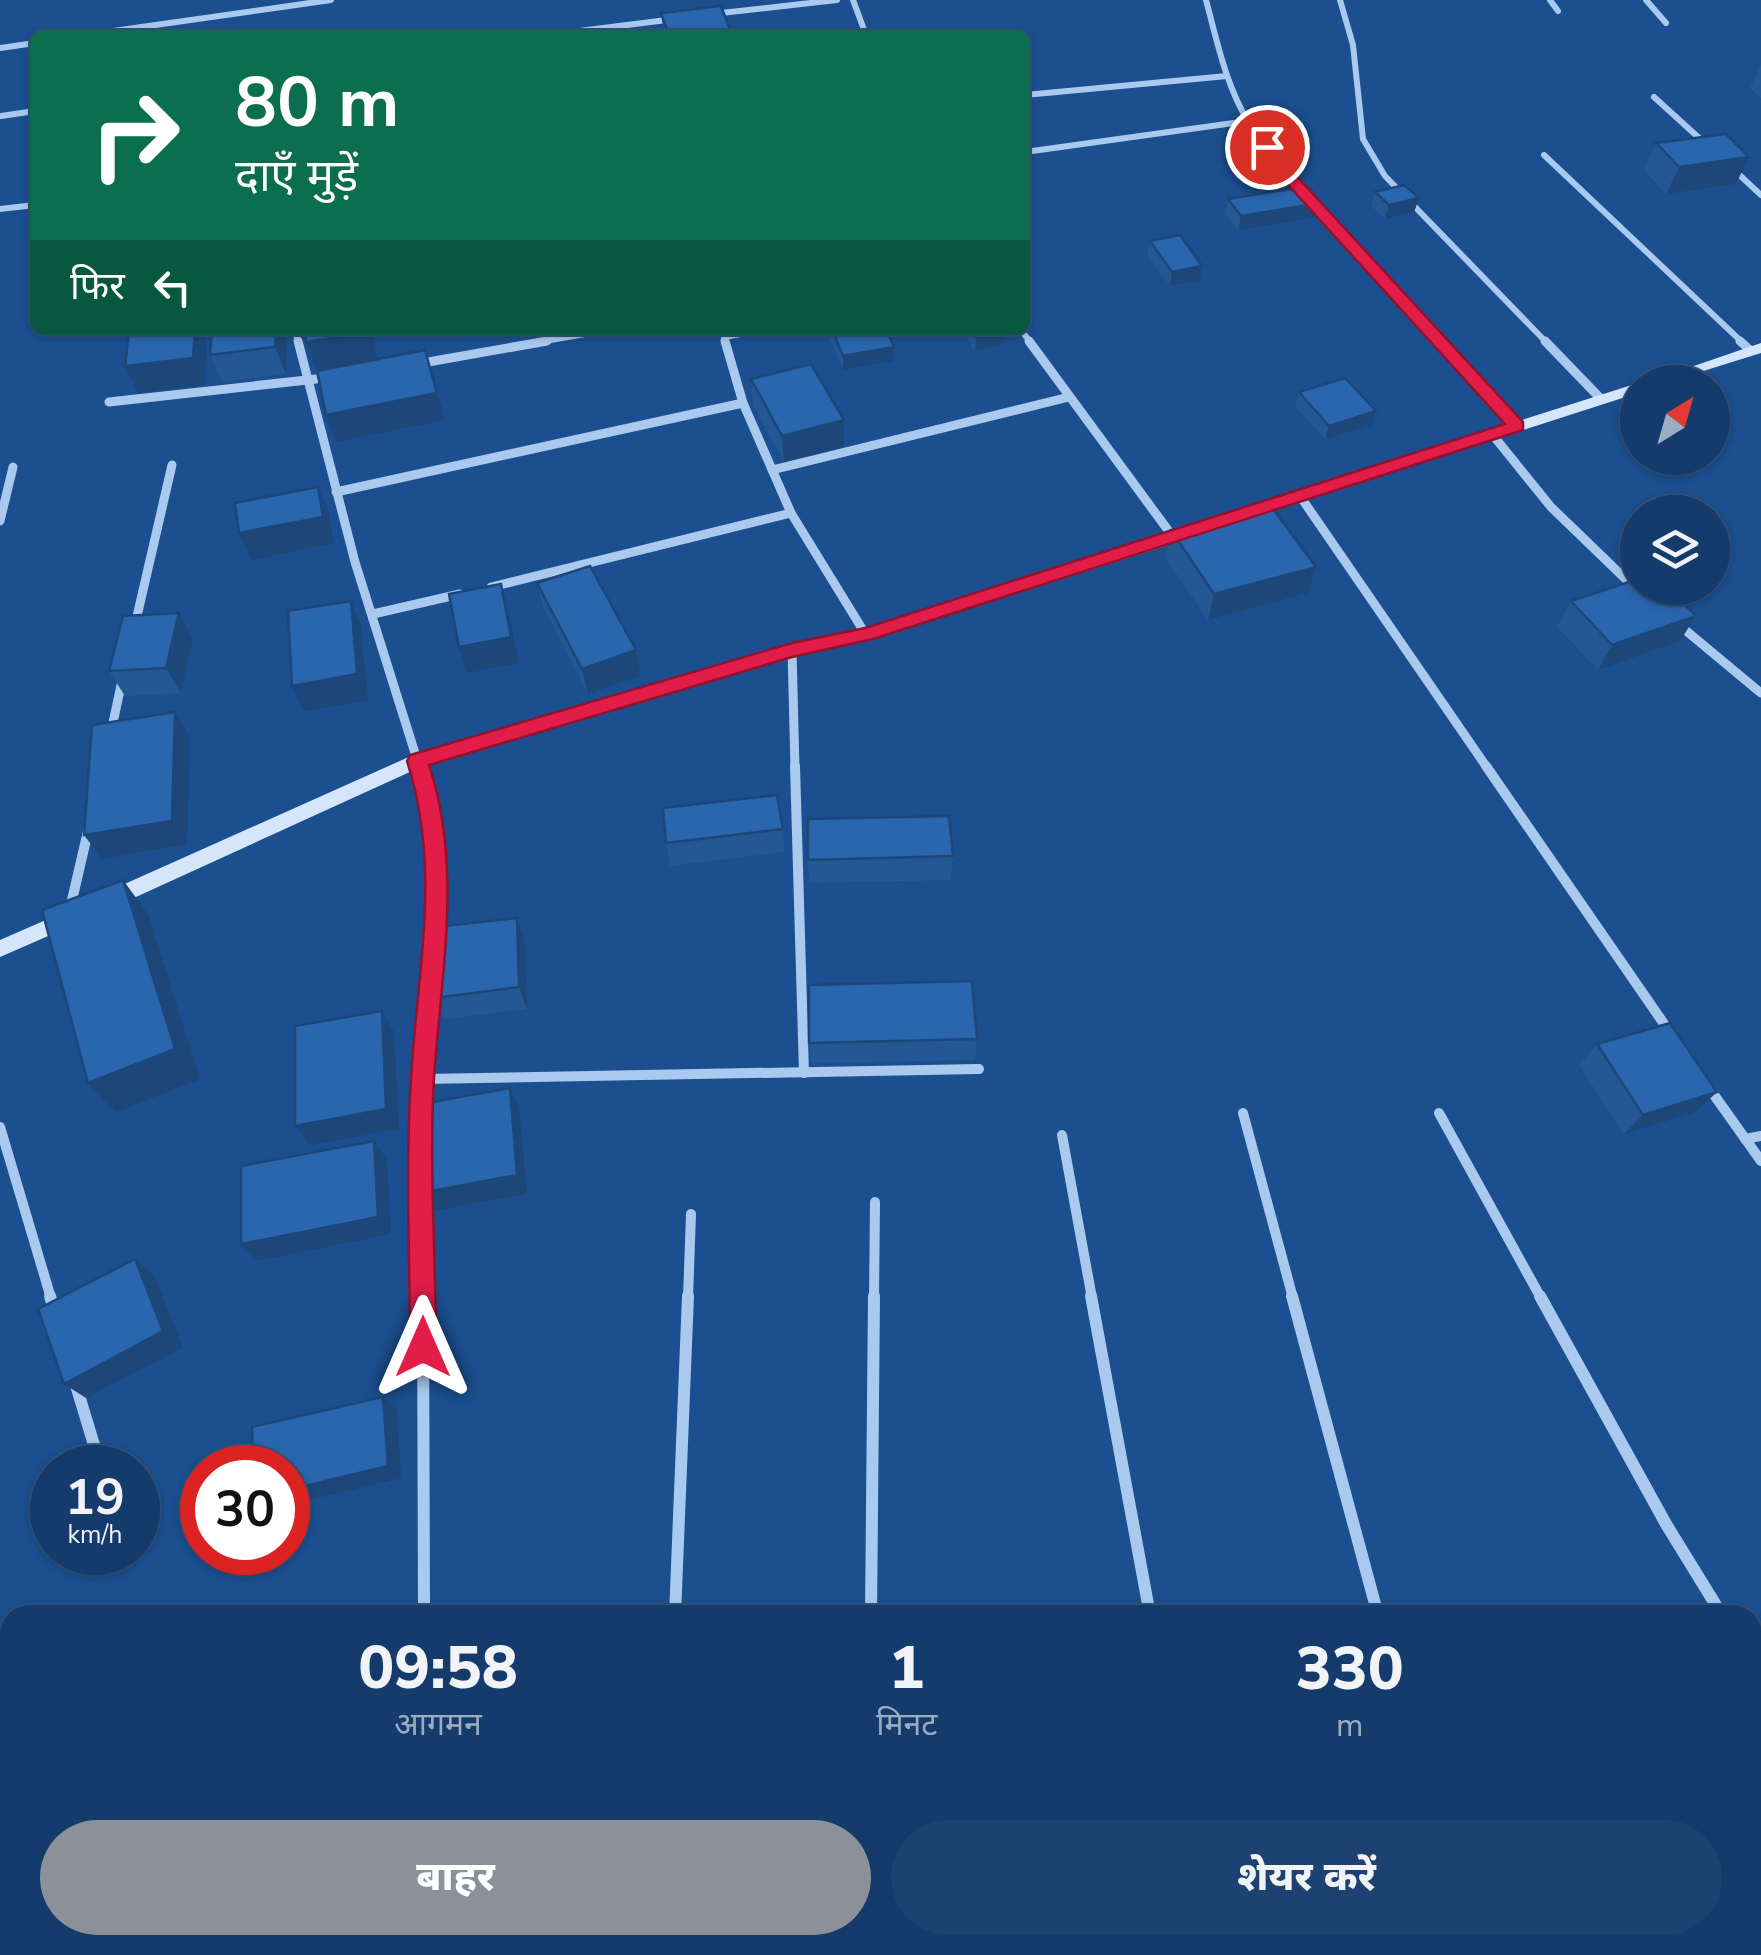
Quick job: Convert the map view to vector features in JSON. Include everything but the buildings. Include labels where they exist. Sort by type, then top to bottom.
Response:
[{"type":"street","points":[[120,30],[331,0]]},
{"type":"street","points":[[700,16],[837,0]]},
{"type":"street","points":[[853,0],[864,30]]},
{"type":"street","points":[[1206,0],[1227,76],[1248,121],[1286,173],[1517,426]]},
{"type":"street","points":[[1340,0],[1353,44],[1363,139],[1385,176],[1601,399]]},
{"type":"street","points":[[1550,0],[1558,11]]},
{"type":"street","points":[[1646,0],[1666,23]]},
{"type":"street","points":[[584,30],[680,18]]},
{"type":"street","points":[[642,22],[643,30]]},
{"type":"street","points":[[0,48],[30,44]]},
{"type":"street","points":[[1030,95],[1227,76]]},
{"type":"street","points":[[1654,98],[1761,194]]},
{"type":"street","points":[[2,116],[30,111]]},
{"type":"street","points":[[1030,151],[1248,121]]},
{"type":"street","points":[[1544,155],[1756,350],[1708,365]]},
{"type":"street","points":[[0,209],[30,206]]},
{"type":"street","points":[[296,335],[336,492],[432,806],[437,848],[432,1000],[422,1079],[422,1119]]},
{"type":"street","points":[[413,364],[579,335]]},
{"type":"street","points":[[723,335],[743,403],[791,513],[866,634]]},
{"type":"street","points":[[1025,335],[1173,538]]},
{"type":"street","points":[[109,402],[327,377]]},
{"type":"street","points":[[0,949],[417,761],[792,650],[866,634],[1620,393]]},
{"type":"street","points":[[772,470],[1069,397]]},
{"type":"street","points":[[336,492],[743,403]]},
{"type":"street","points":[[1492,434],[1551,508],[1620,573]]},
{"type":"street","points":[[133,635],[172,465]]},
{"type":"street","points":[[0,521],[13,466]]},
{"type":"street","points":[[1300,496],[1677,1042]]},
{"type":"street","points":[[484,589],[791,513]]},
{"type":"street","points":[[373,614],[465,593]]},
{"type":"street","points":[[1672,619],[1761,693]]},
{"type":"street","points":[[792,650],[804,1072]]},
{"type":"street","points":[[107,748],[124,673]]},
{"type":"street","points":[[68,918],[90,824]]},
{"type":"street","points":[[422,1079],[979,1070]]},
{"type":"street","points":[[1700,1074],[1761,1162]]},
{"type":"street","points":[[1243,1113],[1375,1605]]},
{"type":"street","points":[[1439,1113],[1666,1524],[1716,1605]]},
{"type":"street","points":[[0,1126],[62,1335]]},
{"type":"street","points":[[1062,1135],[1148,1605]]},
{"type":"street","points":[[1746,1139],[1761,1136]]},
{"type":"street","points":[[423,1178],[424,1605]]},
{"type":"street","points":[[871,1605],[875,1202]]},
{"type":"street","points":[[676,1605],[692,1214]]},
{"type":"street","points":[[73,1373],[94,1445]]},
{"type":"route","points":[[423,1347],[422,1079],[432,1000],[437,848],[432,806],[417,761],[792,650],[866,634],[1517,426],[1286,173],[1267,147]]}]
